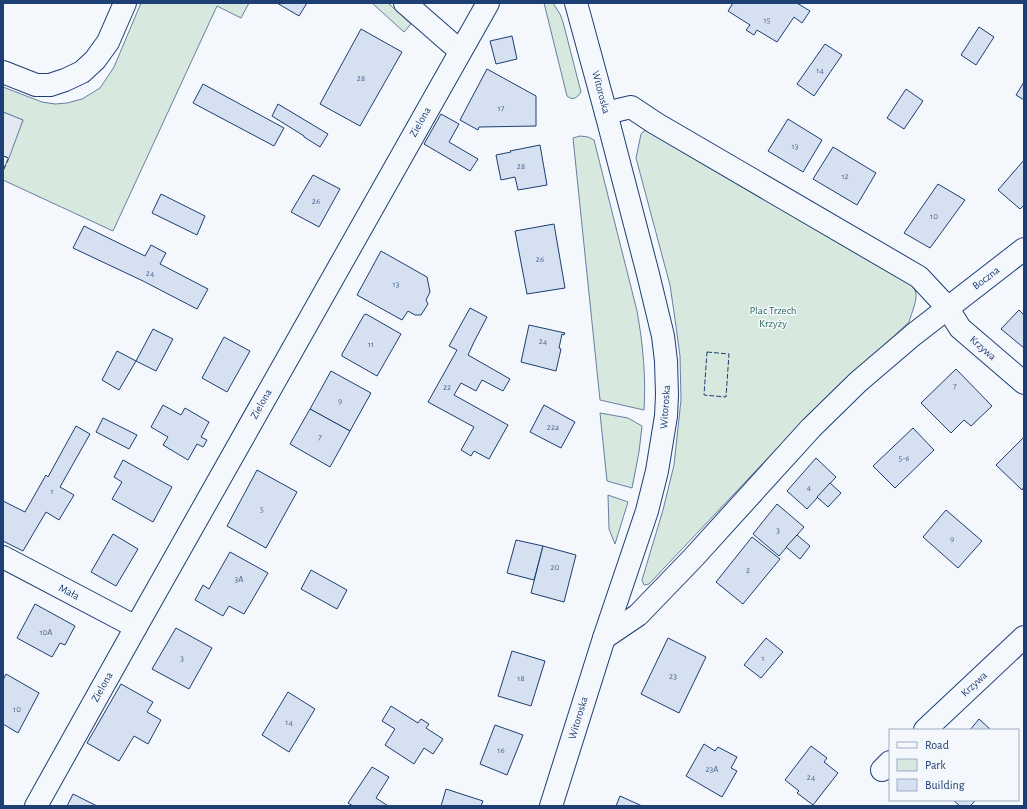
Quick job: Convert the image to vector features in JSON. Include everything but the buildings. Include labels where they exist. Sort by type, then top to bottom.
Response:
[{"type":"street","points":[[3,72],[36,85],[50,85],[66,80],[82,72],[95,60],[108,42],[125,3]]},
{"type":"street","points":[[405,3],[460,51]]},
{"type":"street","name":"Zielona","points":[[36,806],[488,3]]},
{"type":"street","name":"Witoroska","points":[[551,806],[604,638],[647,511],[657,471],[666,416],[667,395],[666,361],[663,336],[606,113],[576,3]]},
{"type":"street","points":[[604,638],[638,615],[693,558],[811,428],[858,382],[948,307],[919,277],[655,123],[631,107],[606,113]]},
{"type":"street","name":"Boczna","points":[[948,307],[1024,249]]},
{"type":"street","name":"Krzywa","points":[[948,307],[960,328],[1024,383]]},
{"type":"street","name":"Mała","points":[[3,558],[136,626]]},
{"type":"street","name":"Krzywa","points":[[926,729],[1024,637]]},
{"type":"green space","points":[[141,3],[249,3],[241,18],[217,6],[113,231],[3,180],[3,171],[23,120],[3,112],[3,87],[42,102],[55,104],[67,103],[82,99],[100,88],[114,67]]},
{"type":"green space","points":[[372,3],[388,3],[411,24],[404,32]]},
{"type":"green space","points":[[544,3],[553,3],[563,22],[581,92],[575,98],[567,96]]},
{"type":"green space","name":"Plac Trzech Krzyży","points":[[649,130],[911,285],[915,290],[916,297],[909,322],[799,425],[649,584],[644,585],[642,580],[663,510],[674,465],[681,400],[680,356],[670,285],[636,158],[641,134],[644,131]]},
{"type":"green space","points":[[580,136],[588,137],[594,140],[637,311],[644,360],[644,410],[600,400],[573,138]]},
{"type":"green space","points":[[600,413],[628,418],[642,426],[632,488],[607,481]]},
{"type":"green space","points":[[608,495],[628,502],[615,544],[609,529]]},
{"type":"shaded area","points":[[3,112],[23,120],[9,158],[3,156]]},
{"type":"fence","points":[[3,156],[9,158],[3,171]]},
{"type":"fence","points":[[707,352],[729,354],[726,397],[704,395],[707,352]]}]
